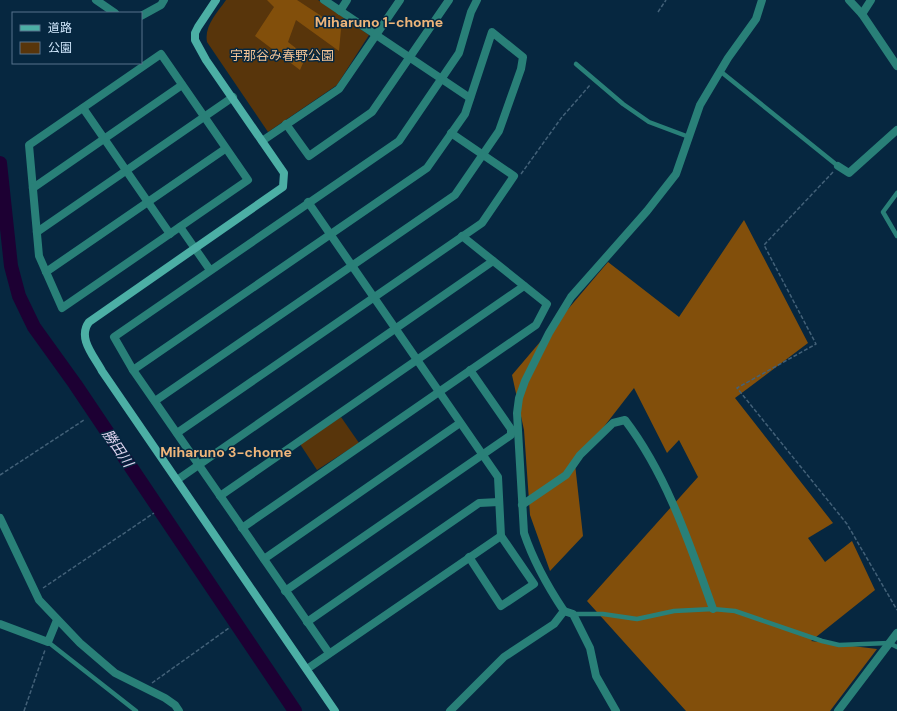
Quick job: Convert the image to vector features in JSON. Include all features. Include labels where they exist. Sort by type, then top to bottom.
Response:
[{"type":"street","points":[[96,0],[114,12]]},
{"type":"street","points":[[142,15],[160,5],[164,0]]},
{"type":"street","points":[[216,0],[198,27],[195,33],[195,40],[206,60],[233,97],[284,173],[283,187],[89,322],[84,331],[87,346],[102,371],[335,711]]},
{"type":"street","points":[[324,0],[470,98]]},
{"type":"street","points":[[340,11],[347,0]]},
{"type":"street","points":[[262,141],[339,89],[400,0]]},
{"type":"street","points":[[286,124],[309,156],[372,112],[449,0]]},
{"type":"street","points":[[329,653],[133,370],[114,337],[308,202],[399,141],[459,53],[471,12],[477,0]]},
{"type":"street","points":[[616,711],[596,676],[590,648],[573,614],[564,611],[552,593],[529,547],[524,532],[517,412],[519,398],[525,380],[571,297],[647,211],[676,174],[700,105],[720,71],[756,19],[762,0]]},
{"type":"street","points":[[849,0],[862,14],[897,66]]},
{"type":"street","points":[[862,14],[871,0]]},
{"type":"street","points":[[133,370],[427,168],[465,114],[492,32],[523,57],[521,69],[499,131],[455,195],[155,401]]},
{"type":"street","points":[[161,54],[248,180],[62,308],[39,256],[29,144],[83,108],[161,54]]},
{"type":"street","points":[[33,188],[182,85]]},
{"type":"street","points":[[37,232],[233,97]]},
{"type":"street","points":[[83,108],[170,234]]},
{"type":"street","points":[[838,166],[849,173],[897,130]]},
{"type":"street","points":[[177,433],[482,223],[514,176],[451,133]]},
{"type":"street","points":[[46,272],[226,149]]},
{"type":"street","points":[[308,202],[498,477],[500,536],[534,584],[502,606],[469,557]]},
{"type":"street","points":[[180,227],[210,270]]},
{"type":"street","points":[[242,528],[536,325],[547,304],[462,236]]},
{"type":"street","points":[[177,480],[493,261]]},
{"type":"street","points":[[220,496],[524,286]]},
{"type":"street","points":[[286,591],[511,435],[511,429],[470,370]]},
{"type":"street","points":[[522,505],[566,474],[580,454],[613,423],[625,420],[641,440],[672,503],[686,534],[713,609]]},
{"type":"street","points":[[264,559],[460,423]]},
{"type":"street","points":[[307,622],[479,503],[499,502]]},
{"type":"street","points":[[0,518],[35,593],[39,600],[57,620],[115,673],[146,688],[175,705],[179,711]]},
{"type":"street","points":[[307,669],[500,536]]},
{"type":"street","points":[[450,711],[504,658],[554,624],[564,611]]},
{"type":"street","points":[[0,624],[48,642],[57,620]]},
{"type":"street","points":[[838,711],[897,633]]},
{"type":"lane","points":[[576,64],[622,104],[649,122],[689,137]]},
{"type":"lane","points":[[720,71],[838,166]]},
{"type":"lane","points":[[897,192],[883,212],[897,236]]},
{"type":"lane","points":[[573,614],[603,614],[637,619],[674,611],[713,609],[746,614],[800,635],[834,643],[889,643],[897,647]]},
{"type":"lane","points":[[48,642],[136,711]]},
{"type":"path","points":[[658,12],[666,0]]},
{"type":"path","points":[[514,176],[519,178],[562,117],[595,80]]},
{"type":"path","points":[[838,166],[764,245],[816,344],[737,388],[847,524],[897,610]]},
{"type":"path","points":[[0,475],[84,420]]},
{"type":"path","points":[[35,593],[154,513]]},
{"type":"path","points":[[146,688],[229,628]]},
{"type":"path","points":[[24,711],[48,642]]},
{"type":"green space","name":"宇那谷み春野公園","points":[[226,0],[318,0],[369,35],[337,85],[268,132],[207,42],[207,31],[209,25]]},
{"type":"green space","points":[[267,0],[297,0],[341,29],[339,51],[296,20],[288,42],[306,56],[300,70],[255,36],[274,7]]},
{"type":"green space","points":[[744,220],[808,343],[735,398],[833,523],[808,538],[825,562],[852,541],[875,590],[811,641],[877,649],[830,711],[686,711],[587,601],[698,477],[679,440],[667,453],[634,388],[575,464],[583,536],[550,571],[530,515],[524,430],[512,375],[608,262],[679,317]]},
{"type":"green space","points":[[341,417],[359,443],[317,470],[300,444]]},
{"type":"waterway","name":"勝田川","points":[[0,163],[11,266],[19,296],[34,327],[75,384],[295,711]]},
{"type":"district","name":"Miharuno 1-chome","points":[[379,22]]},
{"type":"district","name":"Miharuno 3-chome","points":[[226,452]]}]
